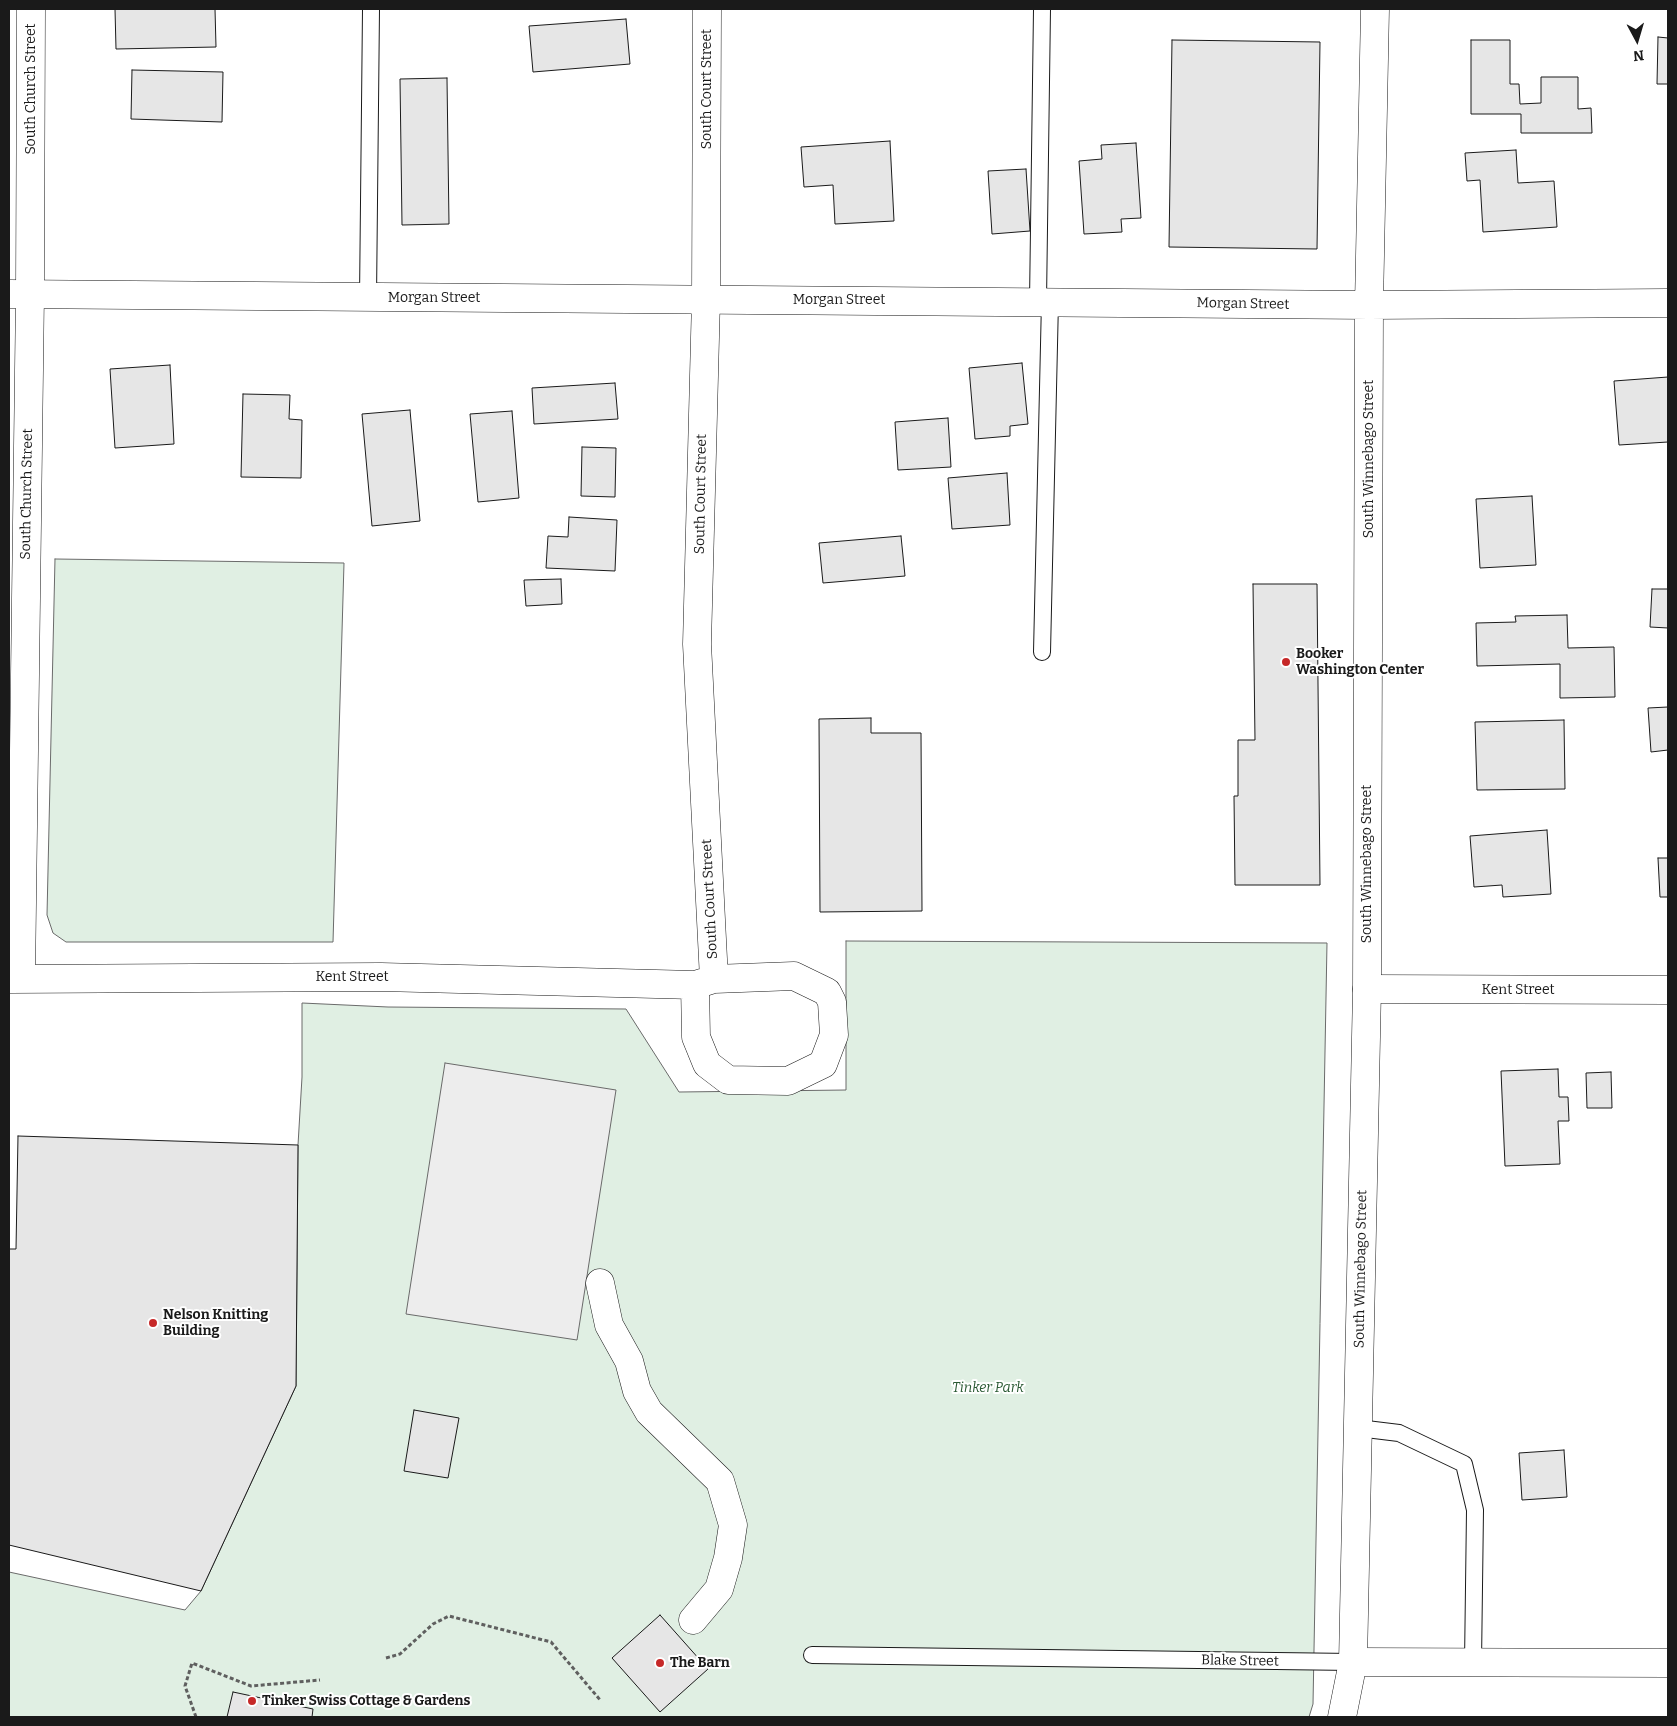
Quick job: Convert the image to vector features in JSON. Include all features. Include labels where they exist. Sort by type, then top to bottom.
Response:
[{"type":"street","name":"South Church Street","points":[[15,979],[19,294],[32,9]]},
{"type":"street","name":"South Court Street","points":[[705,982],[698,644],[706,299],[707,9]]},
{"type":"street","name":"South Winnebago Street","points":[[1342,1717],[1353,1662],[1367,989],[1369,305],[1375,9]]},
{"type":"street","name":"Morgan Street","points":[[19,294],[1369,305],[1668,303]]},
{"type":"street","name":"Kent Street","points":[[15,979],[381,976],[705,982]]},
{"type":"street","points":[[794,976],[827,992],[832,1002],[834,1034],[823,1064],[788,1081],[728,1080],[706,1064],[696,1037],[705,982],[794,976]]},
{"type":"street","name":"Kent Street","points":[[1367,989],[1668,990]]},
{"type":"street","points":[[600,1283],[609,1325],[629,1361],[637,1391],[650,1412],[720,1481],[733,1525],[728,1558],[719,1588],[693,1620]]},
{"type":"street","name":"Blake Street","points":[[1353,1662],[1668,1663]]},
{"type":"lane","points":[[368,298],[371,9]]},
{"type":"lane","points":[[1042,9],[1044,302],[1042,652]]},
{"type":"lane","points":[[1358,1428],[1400,1433],[1464,1464],[1475,1510],[1474,1663]]},
{"type":"lane","name":"Blake Street","points":[[812,1655],[1353,1662]]},
{"type":"path","points":[[386,1658],[400,1654],[432,1624],[449,1616],[551,1642],[601,1701]]},
{"type":"path","points":[[196,1717],[185,1686],[192,1663],[251,1686],[320,1680]]},
{"type":"green space","points":[[55,559],[344,563],[333,942],[66,942],[53,933],[47,915]]},
{"type":"green space","name":"Tinker Park","points":[[846,941],[1327,943],[1313,1704],[1309,1717],[9,1717],[9,1572],[185,1610],[201,1591],[296,1386],[298,1145],[302,1077],[302,1003],[388,1007],[626,1009],[679,1092],[846,1090]]},
{"type":"shaded area","points":[[445,1063],[616,1090],[577,1340],[406,1314]]},
{"type":"building","points":[[115,9],[215,9],[216,47],[116,49]]},
{"type":"building","points":[[626,19],[630,64],[533,72],[529,26]]},
{"type":"building","points":[[1658,37],[1668,38],[1668,84],[1657,84]]},
{"type":"building","points":[[1172,40],[1320,42],[1317,249],[1169,247]]},
{"type":"building","points":[[1471,40],[1510,40],[1510,84],[1519,84],[1520,104],[1541,103],[1541,77],[1578,77],[1578,109],[1591,108],[1592,133],[1521,133],[1521,114],[1471,114]]},
{"type":"building","points":[[132,70],[223,72],[222,122],[131,119]]},
{"type":"building","points":[[447,78],[449,224],[402,225],[400,79]]},
{"type":"building","points":[[890,141],[894,221],[835,224],[833,185],[804,187],[801,147]]},
{"type":"building","points":[[1136,143],[1141,218],[1121,219],[1122,232],[1084,234],[1079,161],[1102,159],[1101,145]]},
{"type":"building","points":[[1516,150],[1518,183],[1554,181],[1557,227],[1483,232],[1480,180],[1467,181],[1465,153]]},
{"type":"building","points":[[1026,169],[1030,231],[992,234],[988,171]]},
{"type":"building","points":[[1022,363],[1028,424],[1010,426],[1010,436],[975,439],[969,368]]},
{"type":"building","points":[[170,365],[174,444],[115,448],[110,369]]},
{"type":"building","points":[[1668,377],[1668,442],[1619,445],[1614,381]]},
{"type":"building","points":[[615,383],[618,419],[534,424],[532,388]]},
{"type":"building","points":[[243,394],[290,395],[289,419],[302,420],[301,478],[241,477]]},
{"type":"building","points":[[410,410],[420,521],[372,526],[362,414]]},
{"type":"building","points":[[512,411],[519,498],[478,502],[470,414]]},
{"type":"building","points":[[948,418],[951,467],[898,470],[895,422]]},
{"type":"building","points":[[582,447],[616,448],[615,497],[581,496]]},
{"type":"building","points":[[1007,473],[1010,525],[952,529],[948,478]]},
{"type":"building","points":[[1532,496],[1536,565],[1480,568],[1476,499]]},
{"type":"building","points":[[569,517],[617,520],[615,571],[546,568],[548,536],[568,537]]},
{"type":"building","points":[[901,536],[905,576],[823,583],[819,543]]},
{"type":"building","points":[[561,579],[562,604],[526,606],[524,580]]},
{"type":"building","name":"Booker Washington Center","points":[[1253,584],[1317,584],[1320,885],[1235,885],[1234,796],[1238,796],[1238,740],[1255,740]]},
{"type":"building","points":[[1652,589],[1668,589],[1668,628],[1650,627]]},
{"type":"building","points":[[1567,615],[1568,648],[1614,647],[1615,697],[1560,698],[1560,664],[1477,666],[1476,623],[1516,622],[1515,616]]},
{"type":"building","points":[[1668,707],[1668,750],[1651,752],[1648,708]]},
{"type":"building","points":[[871,718],[871,733],[921,733],[922,911],[820,912],[819,719]]},
{"type":"building","points":[[1564,720],[1565,789],[1477,790],[1475,722]]},
{"type":"building","points":[[1547,830],[1551,894],[1503,897],[1502,885],[1474,887],[1470,836]]},
{"type":"building","points":[[1658,858],[1668,858],[1668,897],[1660,897]]},
{"type":"building","points":[[1558,1069],[1559,1097],[1568,1097],[1569,1121],[1558,1121],[1560,1164],[1505,1166],[1501,1071]]},
{"type":"building","points":[[1611,1072],[1612,1108],[1587,1108],[1586,1073]]},
{"type":"building","name":"Nelson Knitting Building","points":[[18,1136],[298,1145],[296,1386],[201,1591],[9,1545],[9,1249],[16,1249]]},
{"type":"building","points":[[414,1410],[459,1418],[448,1478],[404,1471]]},
{"type":"building","points":[[1564,1450],[1567,1497],[1522,1500],[1519,1453]]},
{"type":"building","name":"The Barn","points":[[660,1615],[708,1669],[660,1712],[612,1658]]},
{"type":"building","name":"Tinker Swiss Cottage & Gardens","points":[[233,1692],[313,1709],[312,1717],[227,1717]]},
{"type":"place","name":"Booker Washington Center","points":[[1286,662]]},
{"type":"place","name":"Nelson Knitting Building","points":[[153,1323]]},
{"type":"place","name":"The Barn","points":[[660,1663]]},
{"type":"place","name":"Tinker Swiss Cottage & Gardens","points":[[252,1701]]}]
